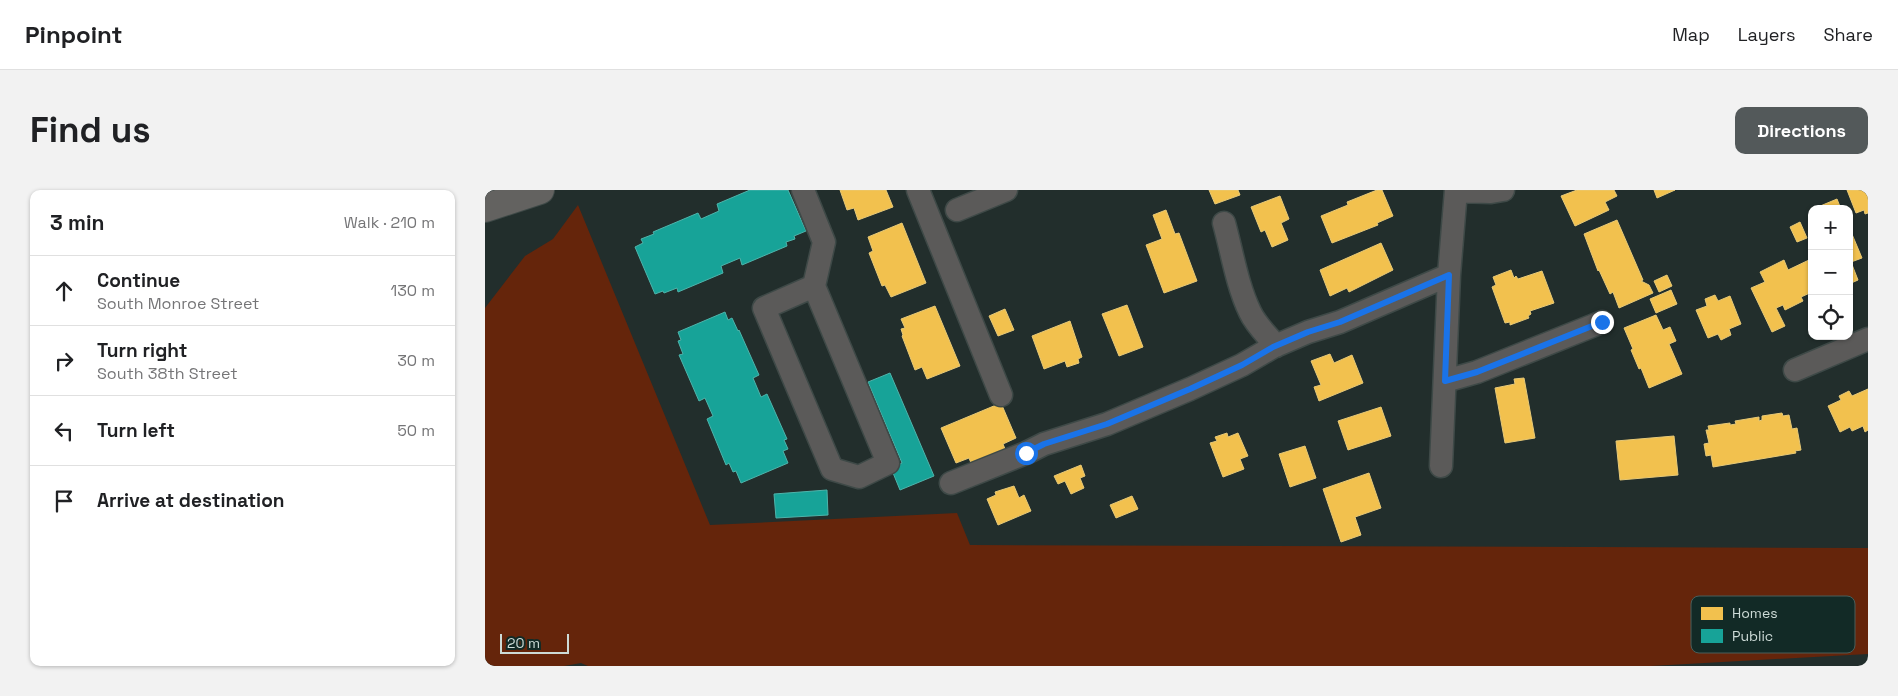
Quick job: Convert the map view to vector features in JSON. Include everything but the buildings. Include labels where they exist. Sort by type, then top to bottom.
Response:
[{"type":"main road","points":[[485,208],[540,190]]},
{"type":"street","points":[[803,190],[824,242],[814,286],[888,463],[859,477],[832,469],[764,308],[814,286]]},
{"type":"street","points":[[918,190],[1001,395]]},
{"type":"street","points":[[957,210],[1006,190]]},
{"type":"street","points":[[1441,466],[1449,275],[1456,190],[1491,192],[1503,190]]},
{"type":"street","points":[[1224,223],[1250,313],[1259,327],[1276,346]]},
{"type":"street","points":[[951,484],[1044,444],[1107,424],[1181,393],[1242,365],[1276,346],[1308,332],[1340,322],[1449,275]]},
{"type":"street","points":[[1445,381],[1477,372],[1602,322]]},
{"type":"street","points":[[1795,370],[1868,339]]},
{"type":"shaded area","points":[[578,205],[710,525],[957,513],[970,545],[1868,548],[1868,654],[1651,666],[588,666],[581,663],[564,666],[485,666],[485,308],[525,256],[553,239]]},
{"type":"route","points":[[1026,453],[1044,444],[1107,424],[1242,365],[1273,347],[1308,332],[1340,322],[1449,275],[1445,381],[1477,372],[1602,322]]}]
